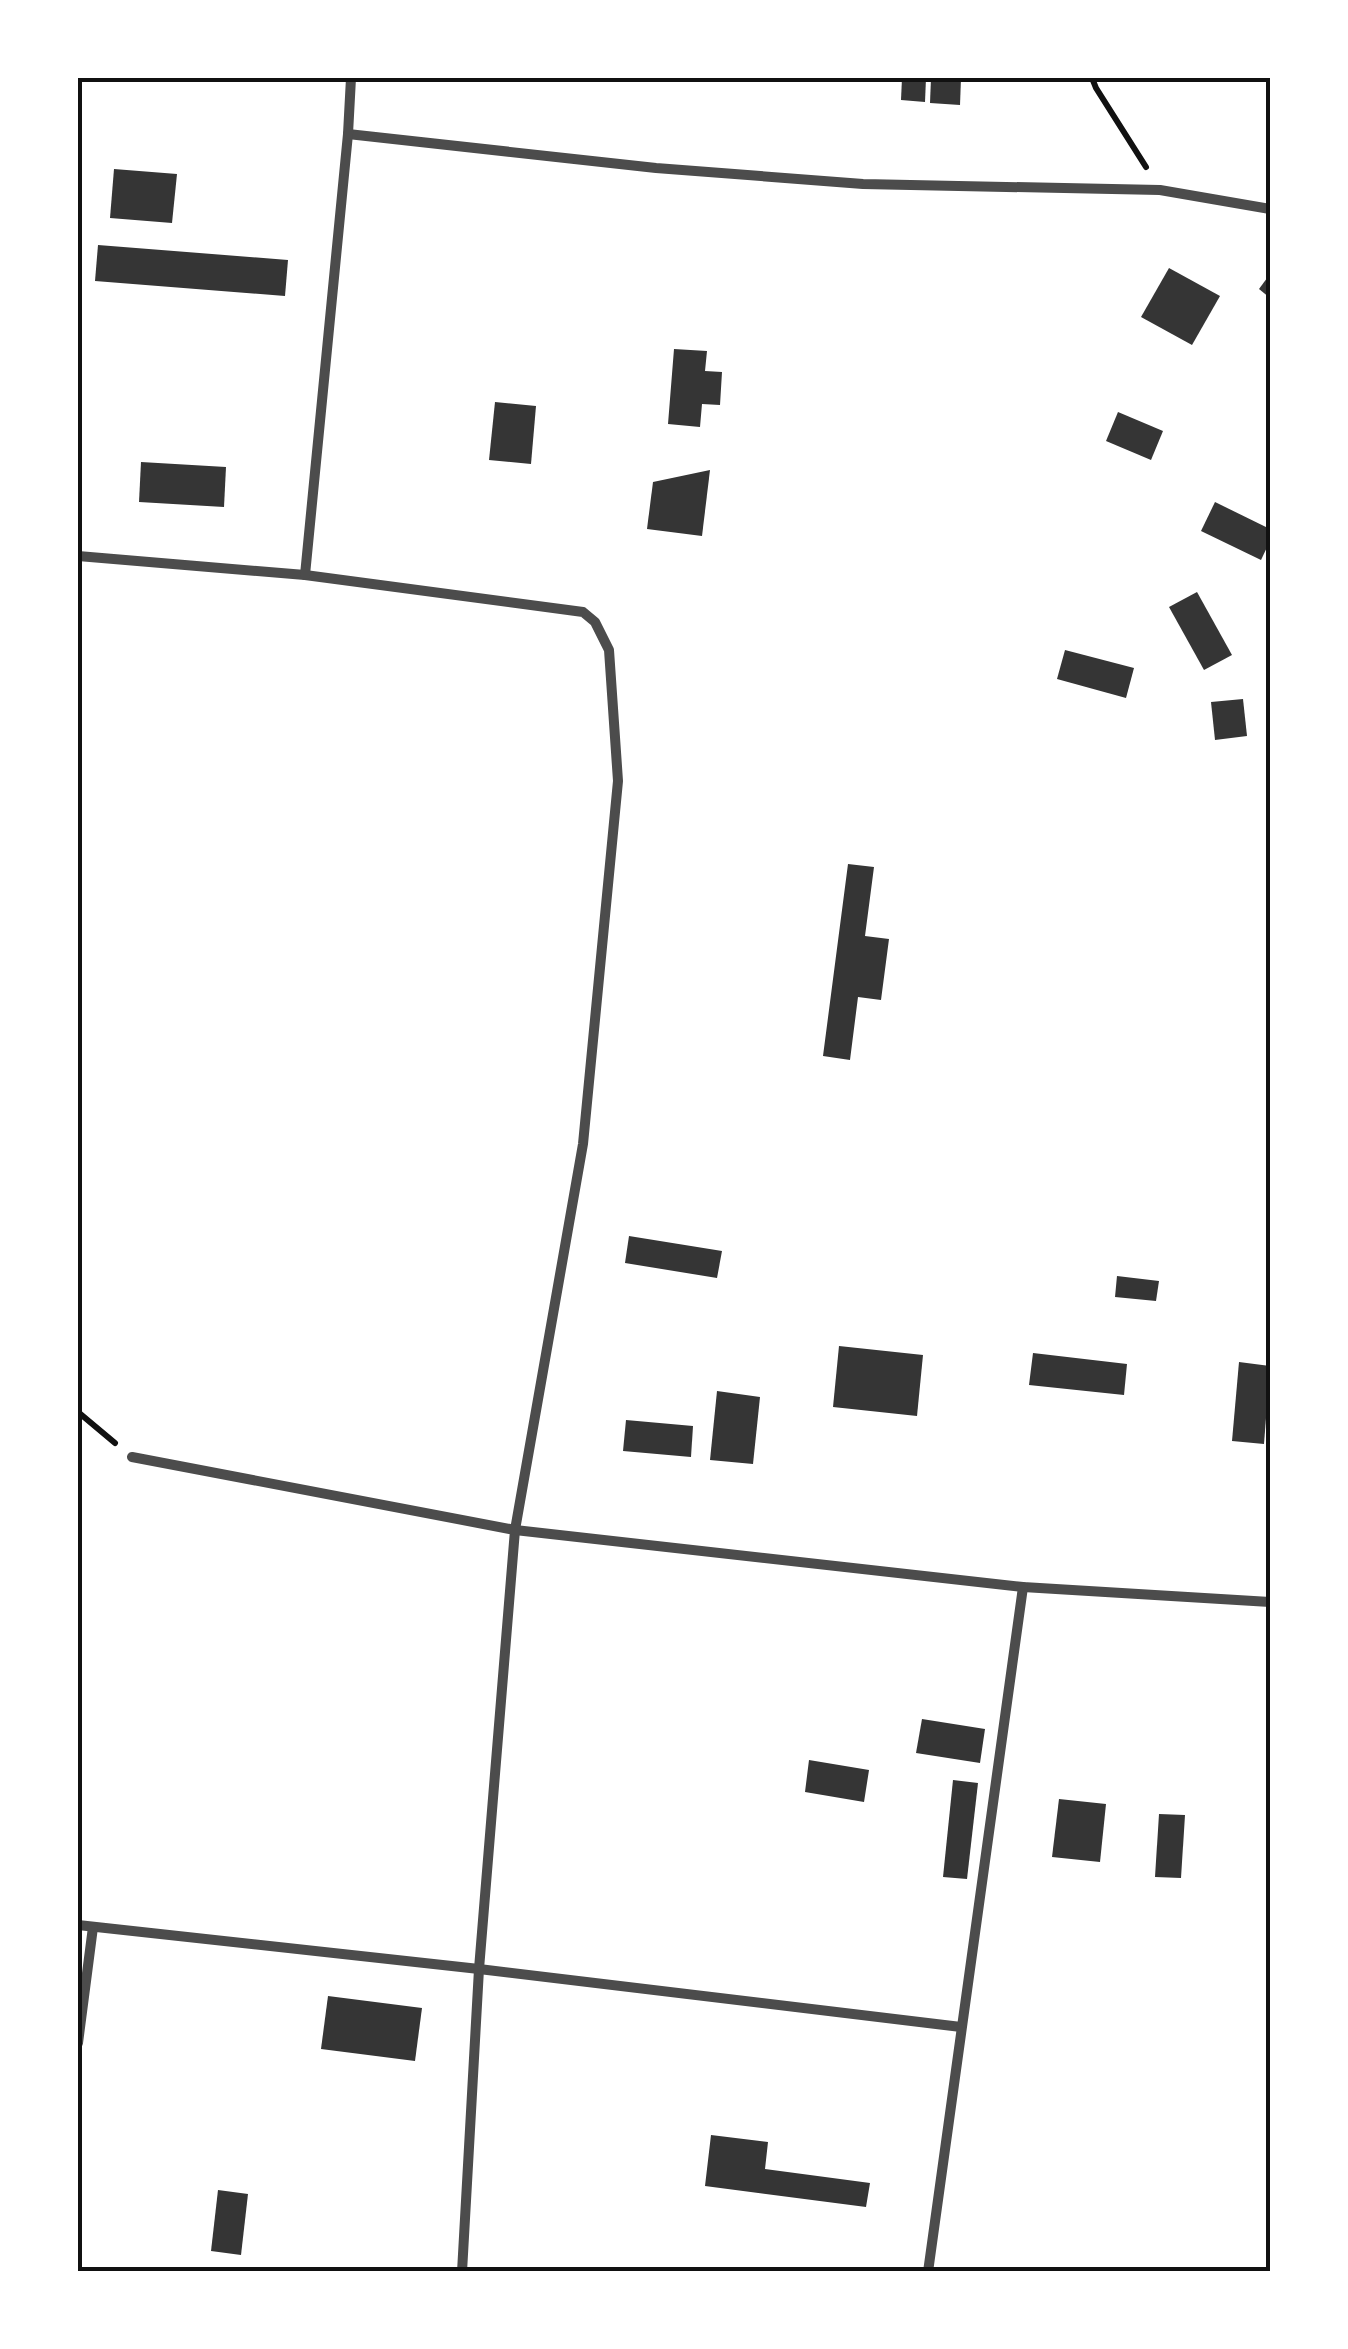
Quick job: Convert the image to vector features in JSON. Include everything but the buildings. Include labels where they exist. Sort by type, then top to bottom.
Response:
[{"type":"street","points":[[305,575],[351,78]]},
{"type":"street","points":[[348,134],[656,168],[863,184],[1160,190],[1270,210]]},
{"type":"street","points":[[78,556],[305,575],[582,612],[596,622],[609,650],[618,781],[584,1144],[515,1530],[479,1969],[462,2272]]},
{"type":"street","points":[[132,1457],[515,1530],[1023,1586],[1270,1602]]},
{"type":"street","points":[[928,2272],[1023,1586]]},
{"type":"street","points":[[78,1925],[960,2027]]},
{"type":"street","points":[[78,2043],[94,1928]]},
{"type":"path","points":[[1092,78],[1160,190]]},
{"type":"path","points":[[78,1412],[132,1457]]}]
